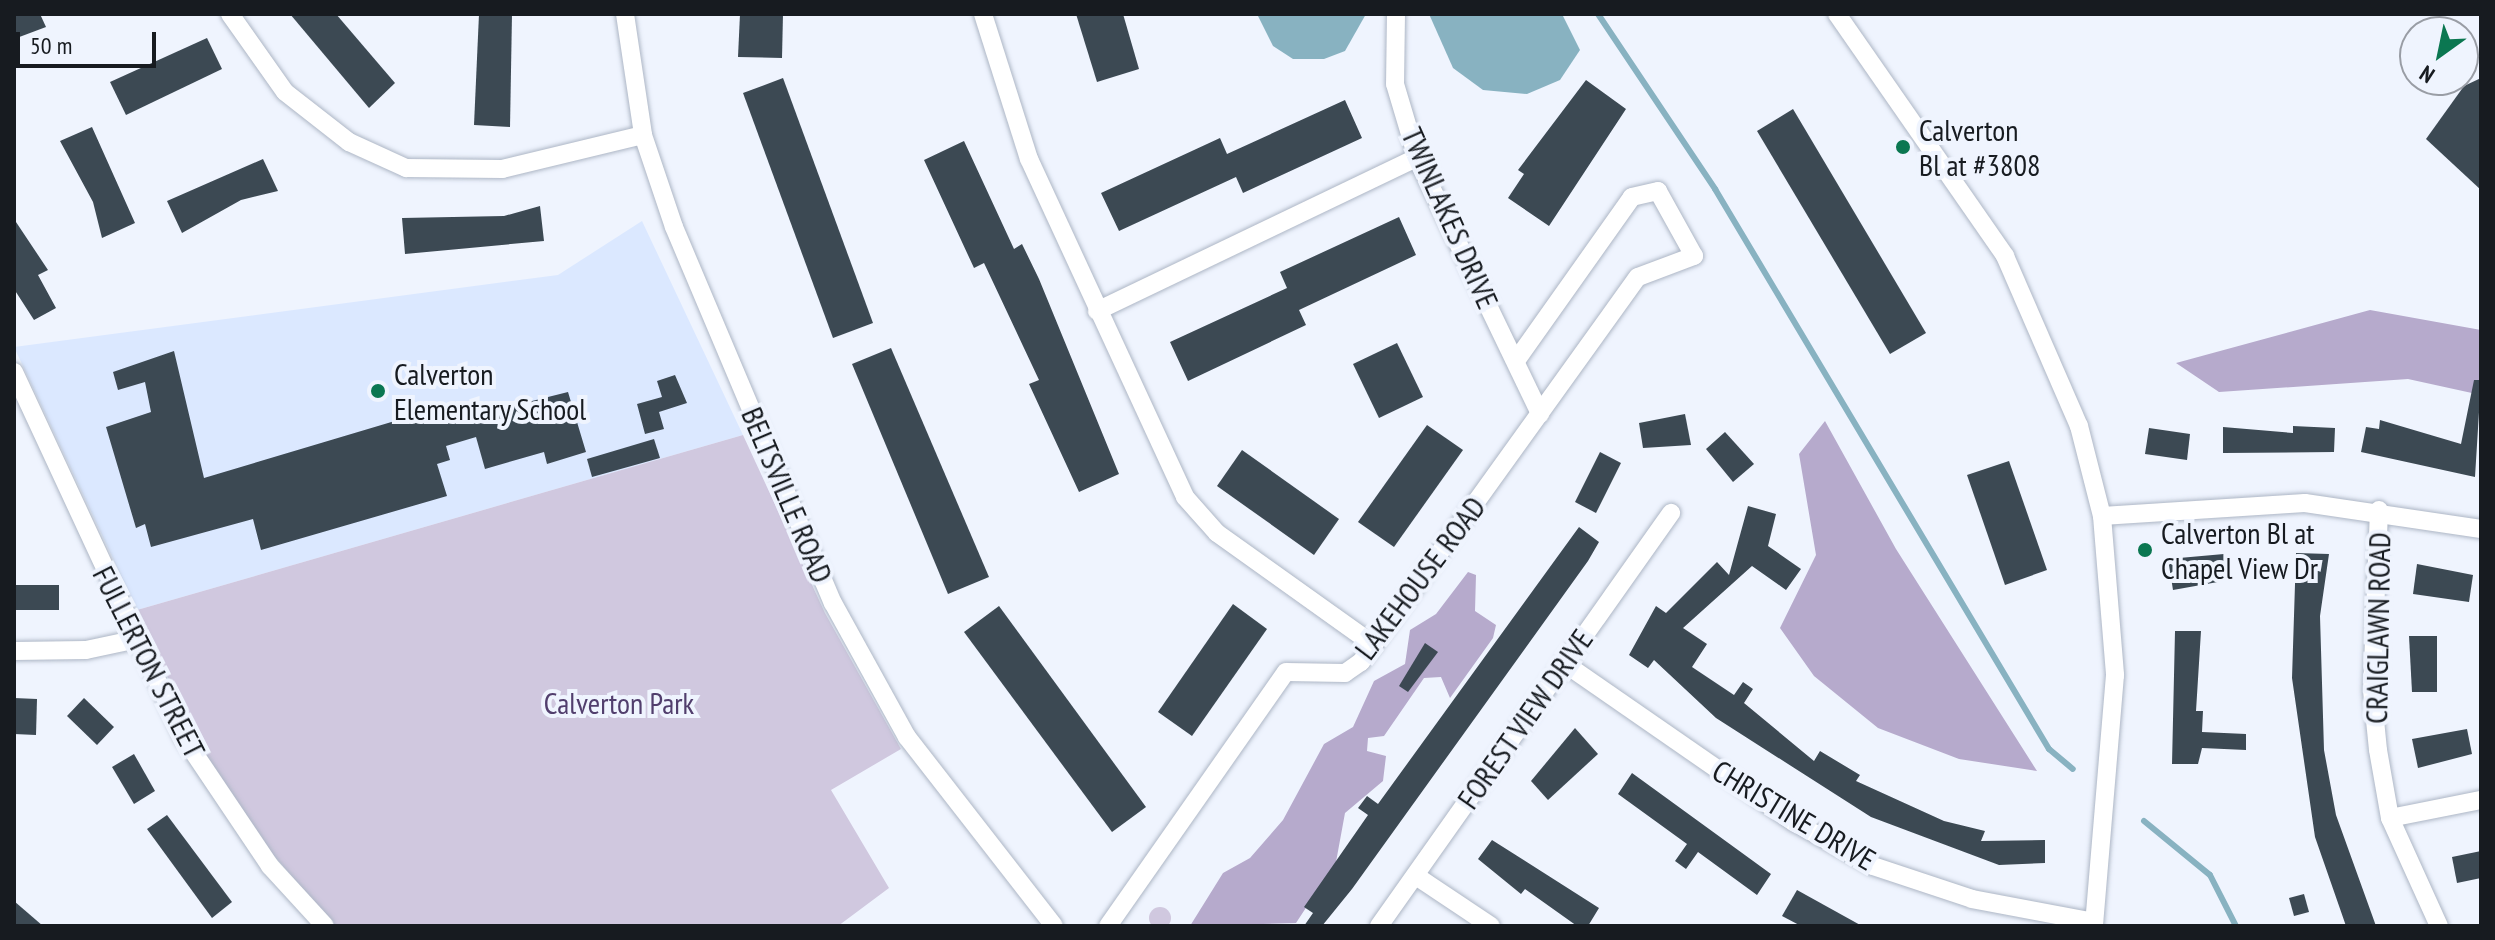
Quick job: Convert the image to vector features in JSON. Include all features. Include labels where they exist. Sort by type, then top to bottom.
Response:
[{"type":"street","points":[[230,14],[285,92],[349,142],[406,168],[502,169],[643,135]]},
{"type":"street","name":"BELTSVILLE ROAD","points":[[625,14],[643,135],[674,227],[857,651],[953,802],[1054,926]]},
{"type":"street","points":[[983,14],[1029,159],[1097,311],[1199,515],[1374,645]]},
{"type":"street","name":"TWINLAKES DRIVE","points":[[1396,14],[1395,84],[1417,158],[1540,414]]},
{"type":"street","points":[[1837,14],[2005,256],[2063,379],[2102,516],[2115,715],[2094,924]]},
{"type":"street","points":[[1097,311],[1417,158]]},
{"type":"street","name":"LAKEHOUSE ROAD","points":[[1108,926],[1286,672],[1345,673],[1374,645],[1638,277],[1694,256],[1658,191],[1632,197],[1516,361]]},
{"type":"street","name":"FULLERTON STREET","points":[[14,372],[133,640],[220,798],[325,926]]},
{"type":"street","points":[[2102,516],[2251,503],[2379,510],[2481,529]]},
{"type":"street","name":"CRAIGLAWN ROAD","points":[[2379,510],[2372,690],[2390,818],[2439,926]]},
{"type":"street","name":"FOREST VIEW DRIVE","points":[[1379,926],[1671,513]]},
{"type":"street","points":[[14,651],[86,650],[133,640]]},
{"type":"street","name":"CHRISTINE DRIVE","points":[[1564,663],[1794,822],[1873,866],[1972,899],[2094,924]]},
{"type":"street","points":[[2390,818],[2481,800]]},
{"type":"street","points":[[1416,876],[1491,926]]},
{"type":"shaded area","points":[[1257,14],[1366,14],[1345,51],[1324,59],[1293,59],[1273,46]]},
{"type":"shaded area","points":[[1429,14],[1562,14],[1580,50],[1560,80],[1527,94],[1483,90],[1453,68]]},
{"type":"shaded area","name":"Calverton Elementary School","points":[[642,221],[743,435],[137,610],[14,347],[558,275]]},
{"type":"shaded area","points":[[2370,310],[2481,330],[2481,395],[2408,379],[2219,392],[2176,363]]},
{"type":"shaded area","points":[[1825,421],[1896,549],[2037,771],[1959,759],[1878,728],[1814,676],[1780,628],[1816,555],[1799,454]]},
{"type":"shaded area","points":[[1468,572],[1476,575],[1475,611],[1496,625],[1493,638],[1450,698],[1441,677],[1424,678],[1384,736],[1368,738],[1367,751],[1386,756],[1383,781],[1345,813],[1336,862],[1296,923],[1190,926],[1223,873],[1250,858],[1283,820],[1324,744],[1353,727],[1374,681],[1405,664],[1410,630],[1436,614]]},
{"type":"green space","name":"Calverton Park","points":[[743,435],[825,613],[901,749],[831,790],[889,888],[838,926],[335,926],[256,835],[202,752],[137,610]]},
{"type":"green space","points":[[1156,907],[1164,907],[1171,918],[1164,929],[1156,929],[1149,922],[1149,914]]},
{"type":"building","points":[[14,14],[40,14],[46,27],[14,39]]},
{"type":"building","points":[[290,14],[336,14],[395,83],[369,108]]},
{"type":"building","points":[[479,14],[512,14],[510,127],[474,125]]},
{"type":"building","points":[[740,14],[783,14],[782,58],[738,57]]},
{"type":"building","points":[[1076,14],[1123,14],[1139,69],[1097,82]]},
{"type":"building","points":[[207,38],[222,69],[126,115],[110,82]]},
{"type":"building","points":[[783,78],[873,323],[833,338],[743,93]]},
{"type":"building","points":[[2479,79],[2481,190],[2426,139],[2457,96],[2479,96]]},
{"type":"building","points":[[1586,80],[1626,109],[1549,226],[1508,198],[1524,174],[1518,170]]},
{"type":"building","points":[[1345,100],[1362,138],[1243,193],[1236,177],[1119,231],[1101,193],[1220,138],[1227,154]]},
{"type":"building","points":[[1793,109],[1926,333],[1890,354],[1757,131]]},
{"type":"building","points":[[92,127],[135,223],[102,238],[93,202],[60,141]]},
{"type":"building","points":[[964,141],[1014,249],[1022,244],[1039,279],[1119,474],[1079,492],[1029,384],[1039,380],[984,263],[974,268],[924,160]]},
{"type":"building","points":[[263,159],[278,191],[241,200],[182,233],[167,201]]},
{"type":"building","points":[[540,206],[544,241],[405,254],[402,218],[504,216]]},
{"type":"building","points":[[1399,217],[1416,255],[1299,310],[1306,325],[1188,381],[1170,342],[1287,288],[1280,272]]},
{"type":"building","points":[[14,219],[48,270],[38,275],[56,308],[34,320],[14,289]]},
{"type":"building","points":[[1397,343],[1423,397],[1379,418],[1353,364]]},
{"type":"building","points":[[891,348],[989,577],[948,594],[852,364]]},
{"type":"building","points":[[174,351],[204,478],[435,409],[439,424],[568,392],[586,452],[547,464],[544,452],[485,469],[476,437],[446,446],[450,460],[437,464],[447,496],[261,550],[253,519],[151,547],[145,524],[136,528],[106,427],[151,412],[145,382],[118,390],[113,372]]},
{"type":"building","points":[[675,375],[687,403],[659,412],[664,429],[645,434],[637,404],[662,397],[657,381]]},
{"type":"building","points":[[2474,380],[2481,380],[2475,477],[2361,452],[2366,427],[2379,429],[2380,420],[2461,444]]},
{"type":"building","points":[[1685,414],[1691,445],[1643,448],[1639,423]]},
{"type":"building","points":[[1427,425],[1463,450],[1394,547],[1358,522]]},
{"type":"building","points":[[2293,426],[2335,428],[2334,452],[2223,453],[2223,427],[2293,433]]},
{"type":"building","points":[[2149,428],[2190,434],[2187,460],[2145,454]]},
{"type":"building","points":[[1725,432],[1754,464],[1733,482],[1706,449]]},
{"type":"building","points":[[654,439],[660,458],[592,477],[587,459]]},
{"type":"building","points":[[1242,450],[1339,519],[1314,555],[1217,486]]},
{"type":"building","points":[[1600,452],[1621,463],[1596,513],[1575,502]]},
{"type":"building","points":[[2009,461],[2047,570],[2005,585],[1967,475]]},
{"type":"building","points":[[1748,506],[1776,514],[1768,546],[1801,569],[1786,590],[1752,566],[1683,628],[1707,644],[1692,667],[1734,695],[1743,682],[1753,689],[1744,703],[1814,761],[1820,751],[1860,775],[1856,781],[1944,821],[1985,831],[1981,841],[2045,840],[2045,863],[1999,865],[1871,817],[1716,718],[1654,660],[1648,668],[1629,655],[1656,606],[1666,613],[1717,562],[1729,575]]},
{"type":"building","points":[[1579,527],[1599,542],[1588,561],[1352,889],[1322,926],[1304,926],[1313,913],[1304,907],[1368,815],[1358,808],[1367,796],[1378,804]]},
{"type":"building","points":[[2296,553],[2329,554],[2320,616],[2324,750],[2336,815],[2376,926],[2346,926],[2315,837],[2292,678]]},
{"type":"building","points":[[2224,554],[2229,580],[2173,590],[2168,559]]},
{"type":"building","points":[[2417,564],[2473,575],[2469,602],[2413,594]]},
{"type":"building","points":[[14,585],[59,585],[59,610],[14,610]]},
{"type":"building","points":[[1233,604],[1267,629],[1192,736],[1158,712]]},
{"type":"building","points":[[999,606],[1146,807],[1112,832],[964,632]]},
{"type":"building","points":[[2175,631],[2201,631],[2196,711],[2203,711],[2202,732],[2246,734],[2246,750],[2202,748],[2198,764],[2172,764]]},
{"type":"building","points":[[2409,636],[2437,636],[2437,692],[2412,692]]},
{"type":"building","points":[[1425,643],[1438,652],[1408,692],[1399,686]]},
{"type":"building","points":[[14,698],[37,699],[36,735],[14,734]]},
{"type":"building","points":[[84,698],[114,727],[97,745],[67,716]]},
{"type":"building","points":[[1575,728],[1598,754],[1548,800],[1531,781]]},
{"type":"building","points":[[2467,729],[2472,754],[2418,768],[2412,739]]},
{"type":"building","points":[[134,754],[155,791],[134,804],[112,767]]},
{"type":"building","points":[[1632,773],[1771,874],[1757,895],[1698,852],[1686,869],[1675,861],[1687,844],[1618,794]]},
{"type":"building","points":[[167,815],[232,902],[212,918],[147,829]]},
{"type":"building","points":[[1492,840],[1599,908],[1588,926],[1577,926],[1525,889],[1521,894],[1478,859]]},
{"type":"building","points":[[2481,851],[2481,878],[2457,883],[2452,857]]},
{"type":"building","points":[[1797,890],[1862,926],[1801,926],[1782,916]]},
{"type":"building","points":[[2304,894],[2309,912],[2294,916],[2289,898]]},
{"type":"building","points":[[14,901],[43,926],[14,926]]},
{"type":"waterway","points":[[1598,14],[1715,189],[2049,749],[2073,769]]},
{"type":"waterway","points":[[2144,821],[2210,875],[2236,926]]},
{"type":"place","name":"Calverton Bl at #3808","points":[[1903,147]]},
{"type":"place","name":"Calverton Elementary School","points":[[378,391]]},
{"type":"place","name":"Calverton Bl at Chapel View Dr","points":[[2145,550]]}]
